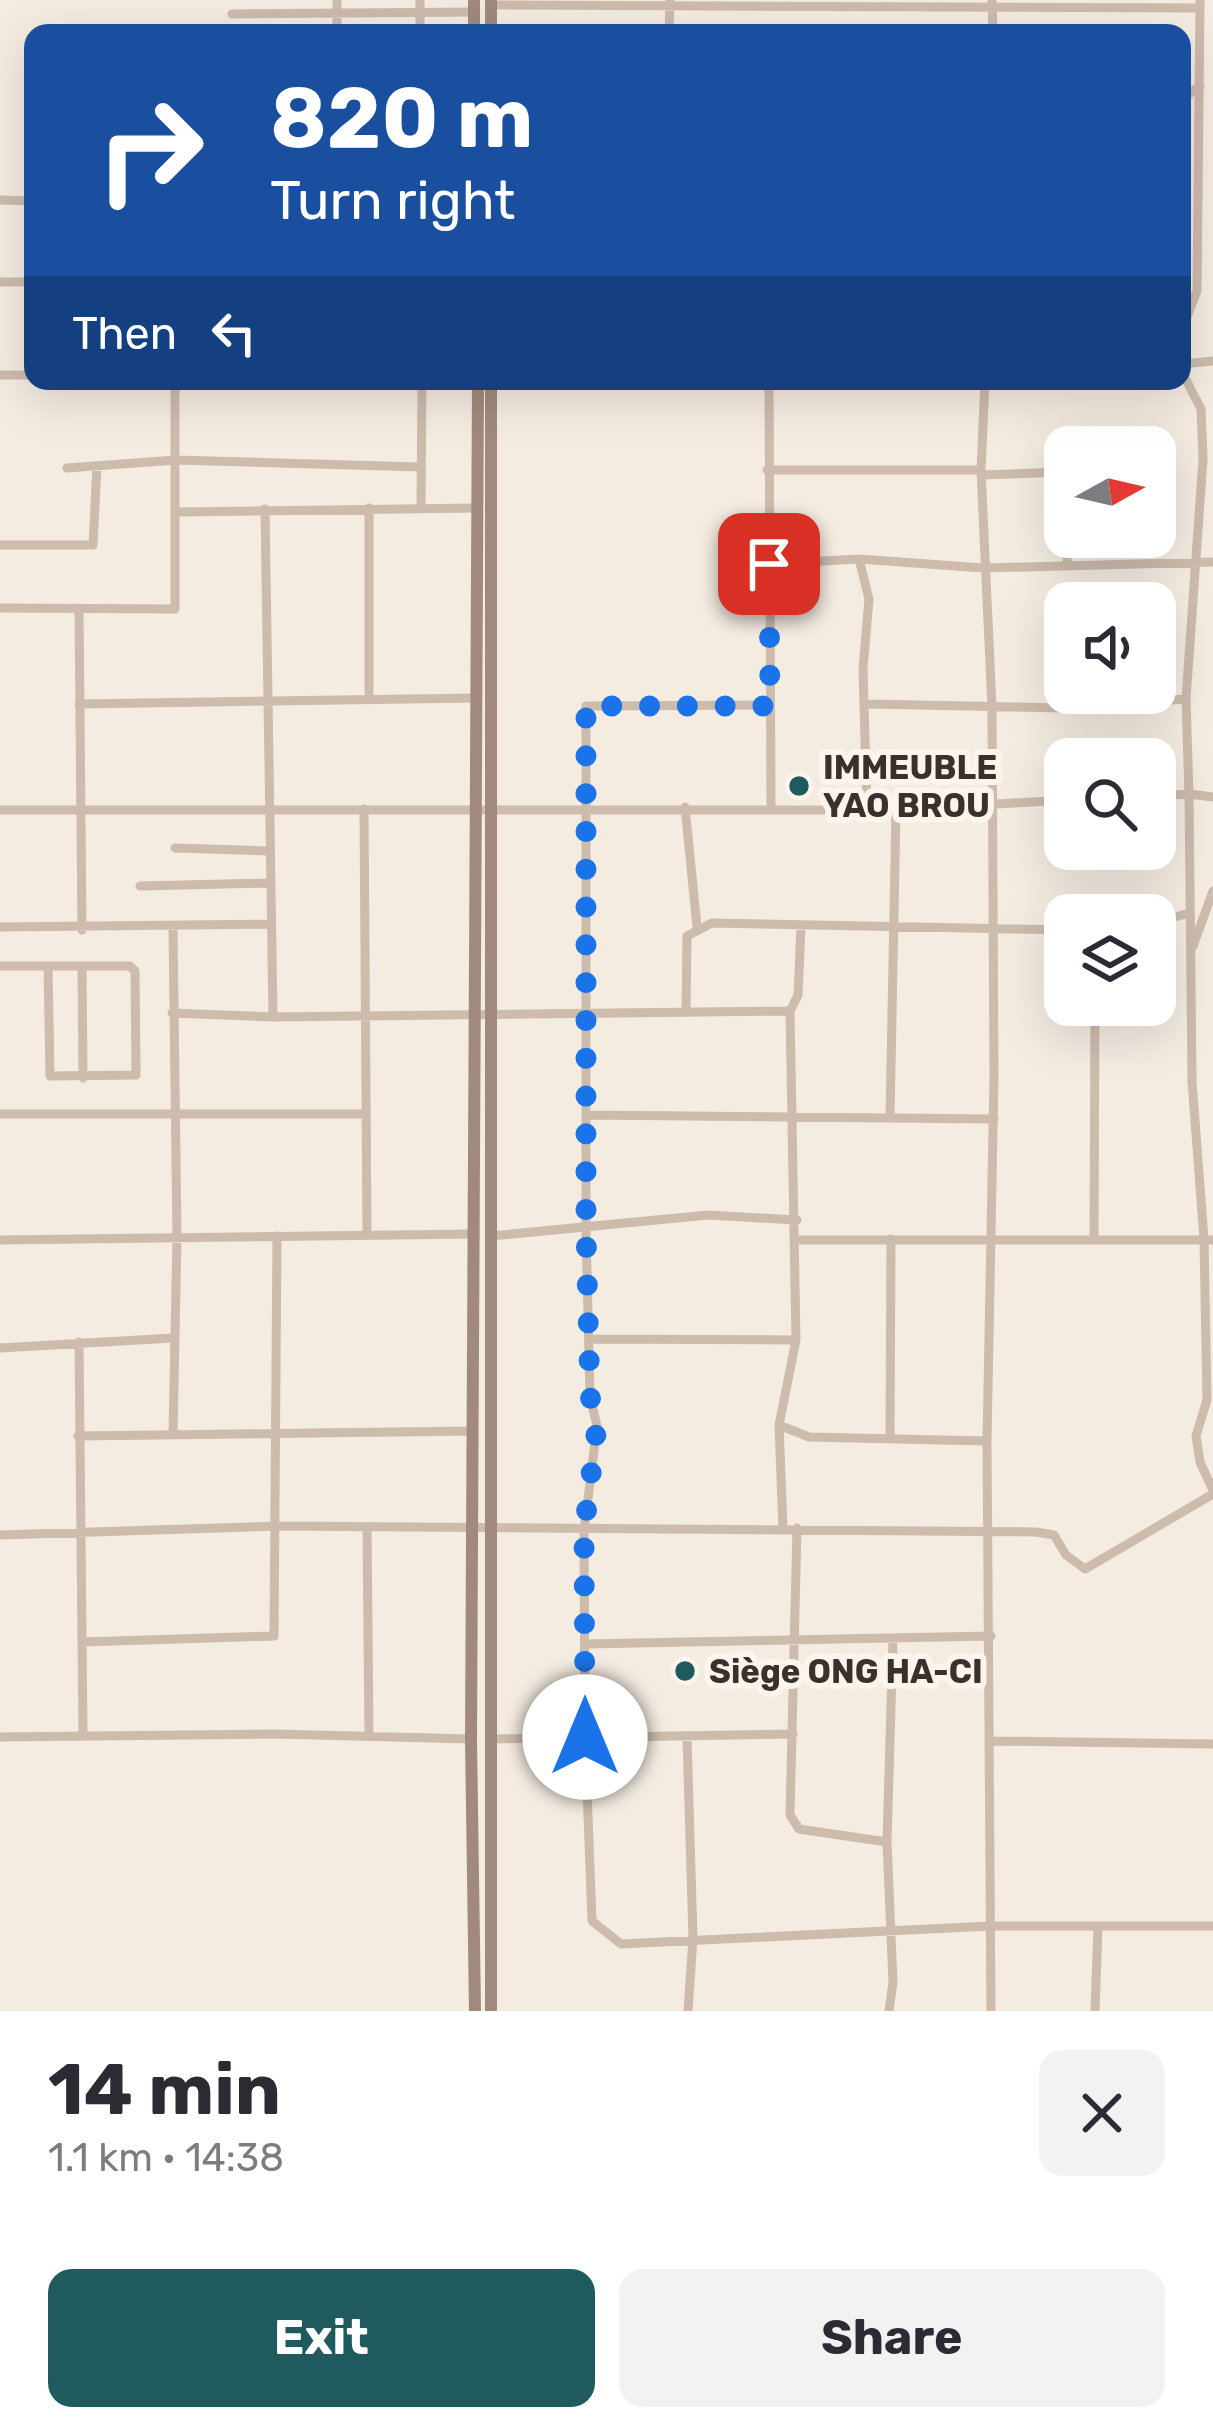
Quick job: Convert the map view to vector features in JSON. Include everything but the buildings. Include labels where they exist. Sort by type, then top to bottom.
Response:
[{"type":"main road","points":[[478,390],[477,698],[484,806]]},
{"type":"main road","points":[[475,2011],[473,1431],[490,390]]},
{"type":"main road","points":[[483,1015],[491,1236],[490,2011]]},
{"type":"street","points":[[337,24],[338,0]]},
{"type":"street","points":[[419,0],[420,24]]},
{"type":"street","points":[[491,2],[1200,4],[1197,291],[1191,307]]},
{"type":"street","points":[[232,14],[419,13],[474,6]]},
{"type":"street","points":[[1191,92],[1199,86]]},
{"type":"street","points":[[1199,189],[1213,189]]},
{"type":"street","points":[[1197,291],[1213,291]]},
{"type":"street","points":[[0,1535],[278,1526],[493,1531],[797,1528],[1054,1535],[1066,1555],[1085,1569],[1213,1492],[1196,1436],[1207,1400],[1209,1239],[1192,1082],[1186,698],[1203,459],[1201,410],[1191,388]]},
{"type":"street","points":[[0,608],[175,609],[175,390]]},
{"type":"street","points":[[421,508],[422,390]]},
{"type":"street","points":[[769,390],[771,808]]},
{"type":"street","points":[[986,390],[981,472],[992,707],[994,1120],[987,1441],[992,2011]]},
{"type":"street","points":[[67,468],[176,460],[422,467]]},
{"type":"street","points":[[0,545],[93,545],[97,466]]},
{"type":"street","points":[[767,470],[1044,472]]},
{"type":"street","points":[[369,508],[369,696]]},
{"type":"street","points":[[177,512],[477,508]]},
{"type":"street","points":[[265,509],[273,1017]]},
{"type":"street","points":[[1067,558],[1067,565]]},
{"type":"street","points":[[769,564],[859,559],[983,568],[1213,562]]},
{"type":"street","points":[[859,559],[869,599],[863,669],[868,704],[867,809]]},
{"type":"street","points":[[79,609],[82,930]]},
{"type":"street","points":[[79,704],[369,696],[477,698]]},
{"type":"street","points":[[1176,699],[1186,698]]},
{"type":"street","points":[[868,704],[1044,708]]},
{"type":"street","points":[[770,706],[586,706],[586,1230],[590,1396],[597,1426],[584,1531],[592,1921],[621,1944],[990,1926],[1213,1926]]},
{"type":"street","points":[[1176,795],[1213,797]]},
{"type":"street","points":[[0,810],[484,806],[896,810],[1044,801]]},
{"type":"street","points":[[685,807],[697,927]]},
{"type":"street","points":[[364,809],[367,1233]]},
{"type":"street","points":[[890,1118],[896,810]]},
{"type":"street","points":[[175,848],[268,851]]},
{"type":"street","points":[[140,886],[268,883]]},
{"type":"street","points":[[1191,951],[1213,890]]},
{"type":"street","points":[[1176,917],[1190,913]]},
{"type":"street","points":[[0,927],[82,930],[268,924]]},
{"type":"street","points":[[686,1012],[687,936],[697,927],[1044,930]]},
{"type":"street","points":[[782,1528],[779,1425],[796,1340],[796,1117],[790,1010],[798,994],[801,927]]},
{"type":"street","points":[[173,928],[177,1237],[173,1435]]},
{"type":"street","points":[[0,966],[48,966],[130,966],[137,979],[136,1075],[53,1078],[48,1071],[48,966]]},
{"type":"street","points":[[82,966],[83,1078]]},
{"type":"street","points":[[172,1013],[273,1017],[364,1012],[587,1015],[790,1010]]},
{"type":"street","points":[[1094,1238],[1095,1026]]},
{"type":"street","points":[[0,1114],[174,1118],[365,1114]]},
{"type":"street","points":[[586,1115],[994,1120]]},
{"type":"street","points":[[491,1236],[708,1215],[797,1220]]},
{"type":"street","points":[[0,1240],[475,1234]]},
{"type":"street","points":[[82,1642],[274,1636],[277,1236]]},
{"type":"street","points":[[890,1437],[891,1238]]},
{"type":"street","points":[[797,1240],[1209,1239]]},
{"type":"street","points":[[0,1348],[173,1338]]},
{"type":"street","points":[[590,1339],[796,1340]]},
{"type":"street","points":[[79,1342],[82,1736]]},
{"type":"street","points":[[779,1425],[809,1437],[987,1441]]},
{"type":"street","points":[[78,1436],[473,1431]]},
{"type":"street","points":[[368,1527],[368,1736]]},
{"type":"street","points":[[797,1528],[793,1825],[887,1842]]},
{"type":"street","points":[[585,1644],[991,1636]]},
{"type":"street","points":[[889,2011],[892,1638]]},
{"type":"street","points":[[491,1739],[793,1734]]},
{"type":"street","points":[[0,1737],[471,1738]]},
{"type":"street","points":[[687,1738],[693,1938],[688,2011]]},
{"type":"street","points":[[990,1741],[1213,1744]]},
{"type":"street","points":[[1096,2011],[1098,1926]]},
{"type":"place","name":"IMMEUBLE YAO BROU","points":[[799,786]]},
{"type":"place","name":"Siège ONG HA-CI","points":[[685,1671]]},
{"type":"route","points":[[585,1737],[584,1531],[586,1484],[597,1426],[590,1396],[586,1230],[586,706],[770,706],[769,564]]}]
